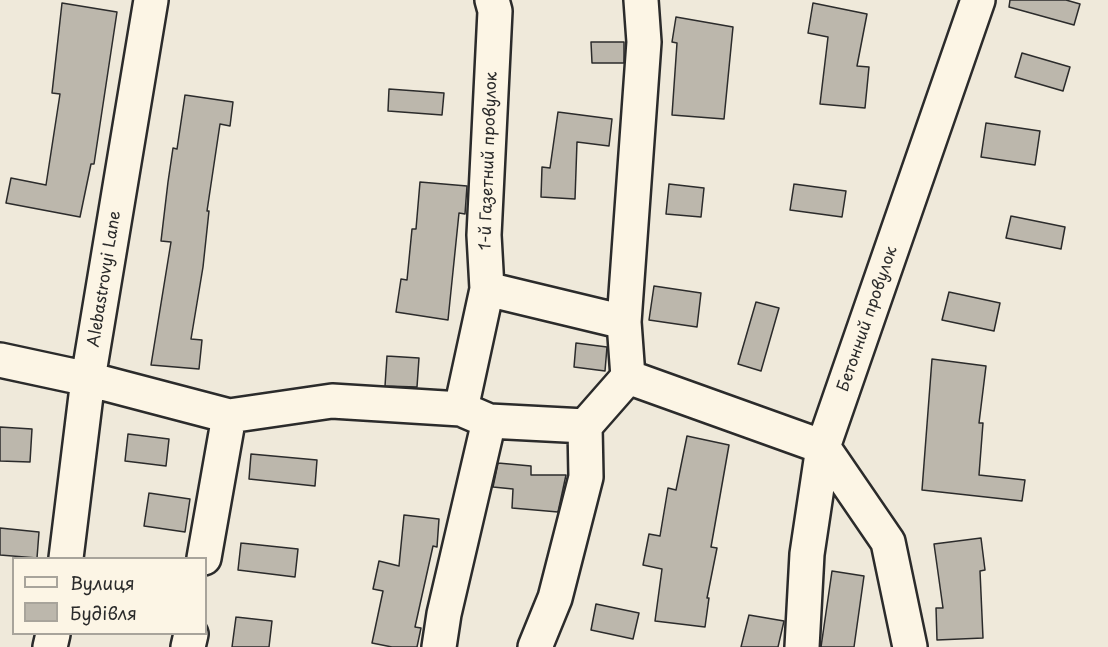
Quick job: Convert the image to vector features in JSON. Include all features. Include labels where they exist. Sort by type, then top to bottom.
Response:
[{"type":"street","name":"Alebastrovyi Lane","points":[[66,557],[88,379],[152,0]]},
{"type":"street","name":"1-й Газетний провулок","points":[[475,415],[487,289],[484,235],[495,10],[492,0]]},
{"type":"street","points":[[535,647],[555,598],[586,477],[585,426],[628,377],[624,322],[644,42],[641,0]]},
{"type":"street","name":"Бетонний провулок","points":[[802,647],[807,554],[823,447],[978,0]]},
{"type":"street","points":[[487,289],[624,322]]},
{"type":"street","points":[[0,360],[88,379],[230,416],[332,401],[585,426]]},
{"type":"street","points":[[628,377],[823,447],[888,542],[910,647]]},
{"type":"street","points":[[439,647],[475,415]]},
{"type":"street","points":[[204,557],[230,416]]},
{"type":"building","points":[[1010,0],[1066,0],[1080,4],[1074,25],[1009,7]]},
{"type":"building","points":[[62,3],[117,12],[94,164],[91,164],[80,217],[6,203],[11,178],[46,185],[60,94],[52,93]]},
{"type":"building","points":[[813,3],[867,14],[857,66],[869,67],[865,108],[820,104],[828,37],[808,33]]},
{"type":"building","points":[[676,17],[733,27],[724,119],[672,115],[677,43],[672,42]]},
{"type":"building","points":[[591,42],[624,42],[624,63],[592,63]]},
{"type":"building","points":[[1022,53],[1070,67],[1063,91],[1015,77]]},
{"type":"building","points":[[389,89],[444,93],[442,115],[388,111]]},
{"type":"building","points":[[185,95],[233,102],[230,126],[220,124],[207,211],[209,211],[203,267],[191,339],[202,340],[199,369],[151,365],[171,242],[161,241],[168,182],[173,148],[177,149]]},
{"type":"building","points":[[558,112],[612,119],[609,146],[577,142],[575,199],[541,197],[542,167],[550,168]]},
{"type":"building","points":[[986,123],[1040,131],[1035,165],[981,157]]},
{"type":"building","points":[[420,182],[467,186],[465,214],[459,213],[448,320],[396,312],[401,279],[407,280],[412,229],[416,229]]},
{"type":"building","points":[[669,184],[704,188],[701,217],[666,214]]},
{"type":"building","points":[[794,184],[846,191],[842,217],[790,210]]},
{"type":"building","points":[[1011,216],[1065,227],[1061,249],[1006,238]]},
{"type":"building","points":[[654,286],[701,293],[697,327],[649,320]]},
{"type":"building","points":[[949,292],[1000,303],[994,331],[942,320]]},
{"type":"building","points":[[756,302],[779,308],[761,371],[738,364]]},
{"type":"building","points":[[576,343],[607,347],[605,371],[574,367]]},
{"type":"building","points":[[387,356],[419,358],[417,387],[385,386]]},
{"type":"building","points":[[932,359],[986,366],[979,423],[983,423],[979,475],[1025,480],[1022,501],[922,490]]},
{"type":"building","points":[[0,427],[32,429],[30,462],[0,461]]},
{"type":"building","points":[[128,434],[169,439],[166,466],[125,461]]},
{"type":"building","points":[[687,436],[729,445],[711,547],[717,548],[707,598],[709,598],[705,627],[655,621],[662,569],[643,565],[649,534],[660,536],[668,488],[676,490]]},
{"type":"building","points":[[251,454],[317,460],[315,486],[249,479]]},
{"type":"building","points":[[498,463],[531,466],[531,475],[566,475],[558,512],[512,508],[513,489],[493,487]]},
{"type":"building","points":[[149,493],[190,499],[185,532],[144,526]]},
{"type":"building","points":[[404,515],[439,519],[437,547],[433,546],[415,627],[421,628],[417,647],[392,647],[372,643],[383,591],[373,589],[379,561],[399,566]]},
{"type":"building","points":[[0,528],[39,532],[37,557],[0,555]]},
{"type":"building","points":[[981,538],[985,570],[980,571],[983,638],[937,640],[936,608],[943,608],[934,544]]},
{"type":"building","points":[[241,543],[298,549],[295,577],[238,570]]},
{"type":"building","points":[[832,571],[864,576],[854,647],[821,647]]},
{"type":"building","points":[[596,604],[639,613],[633,639],[591,630]]},
{"type":"building","points":[[749,615],[784,621],[778,647],[741,647]]},
{"type":"building","points":[[236,617],[272,621],[269,647],[232,647]]}]
